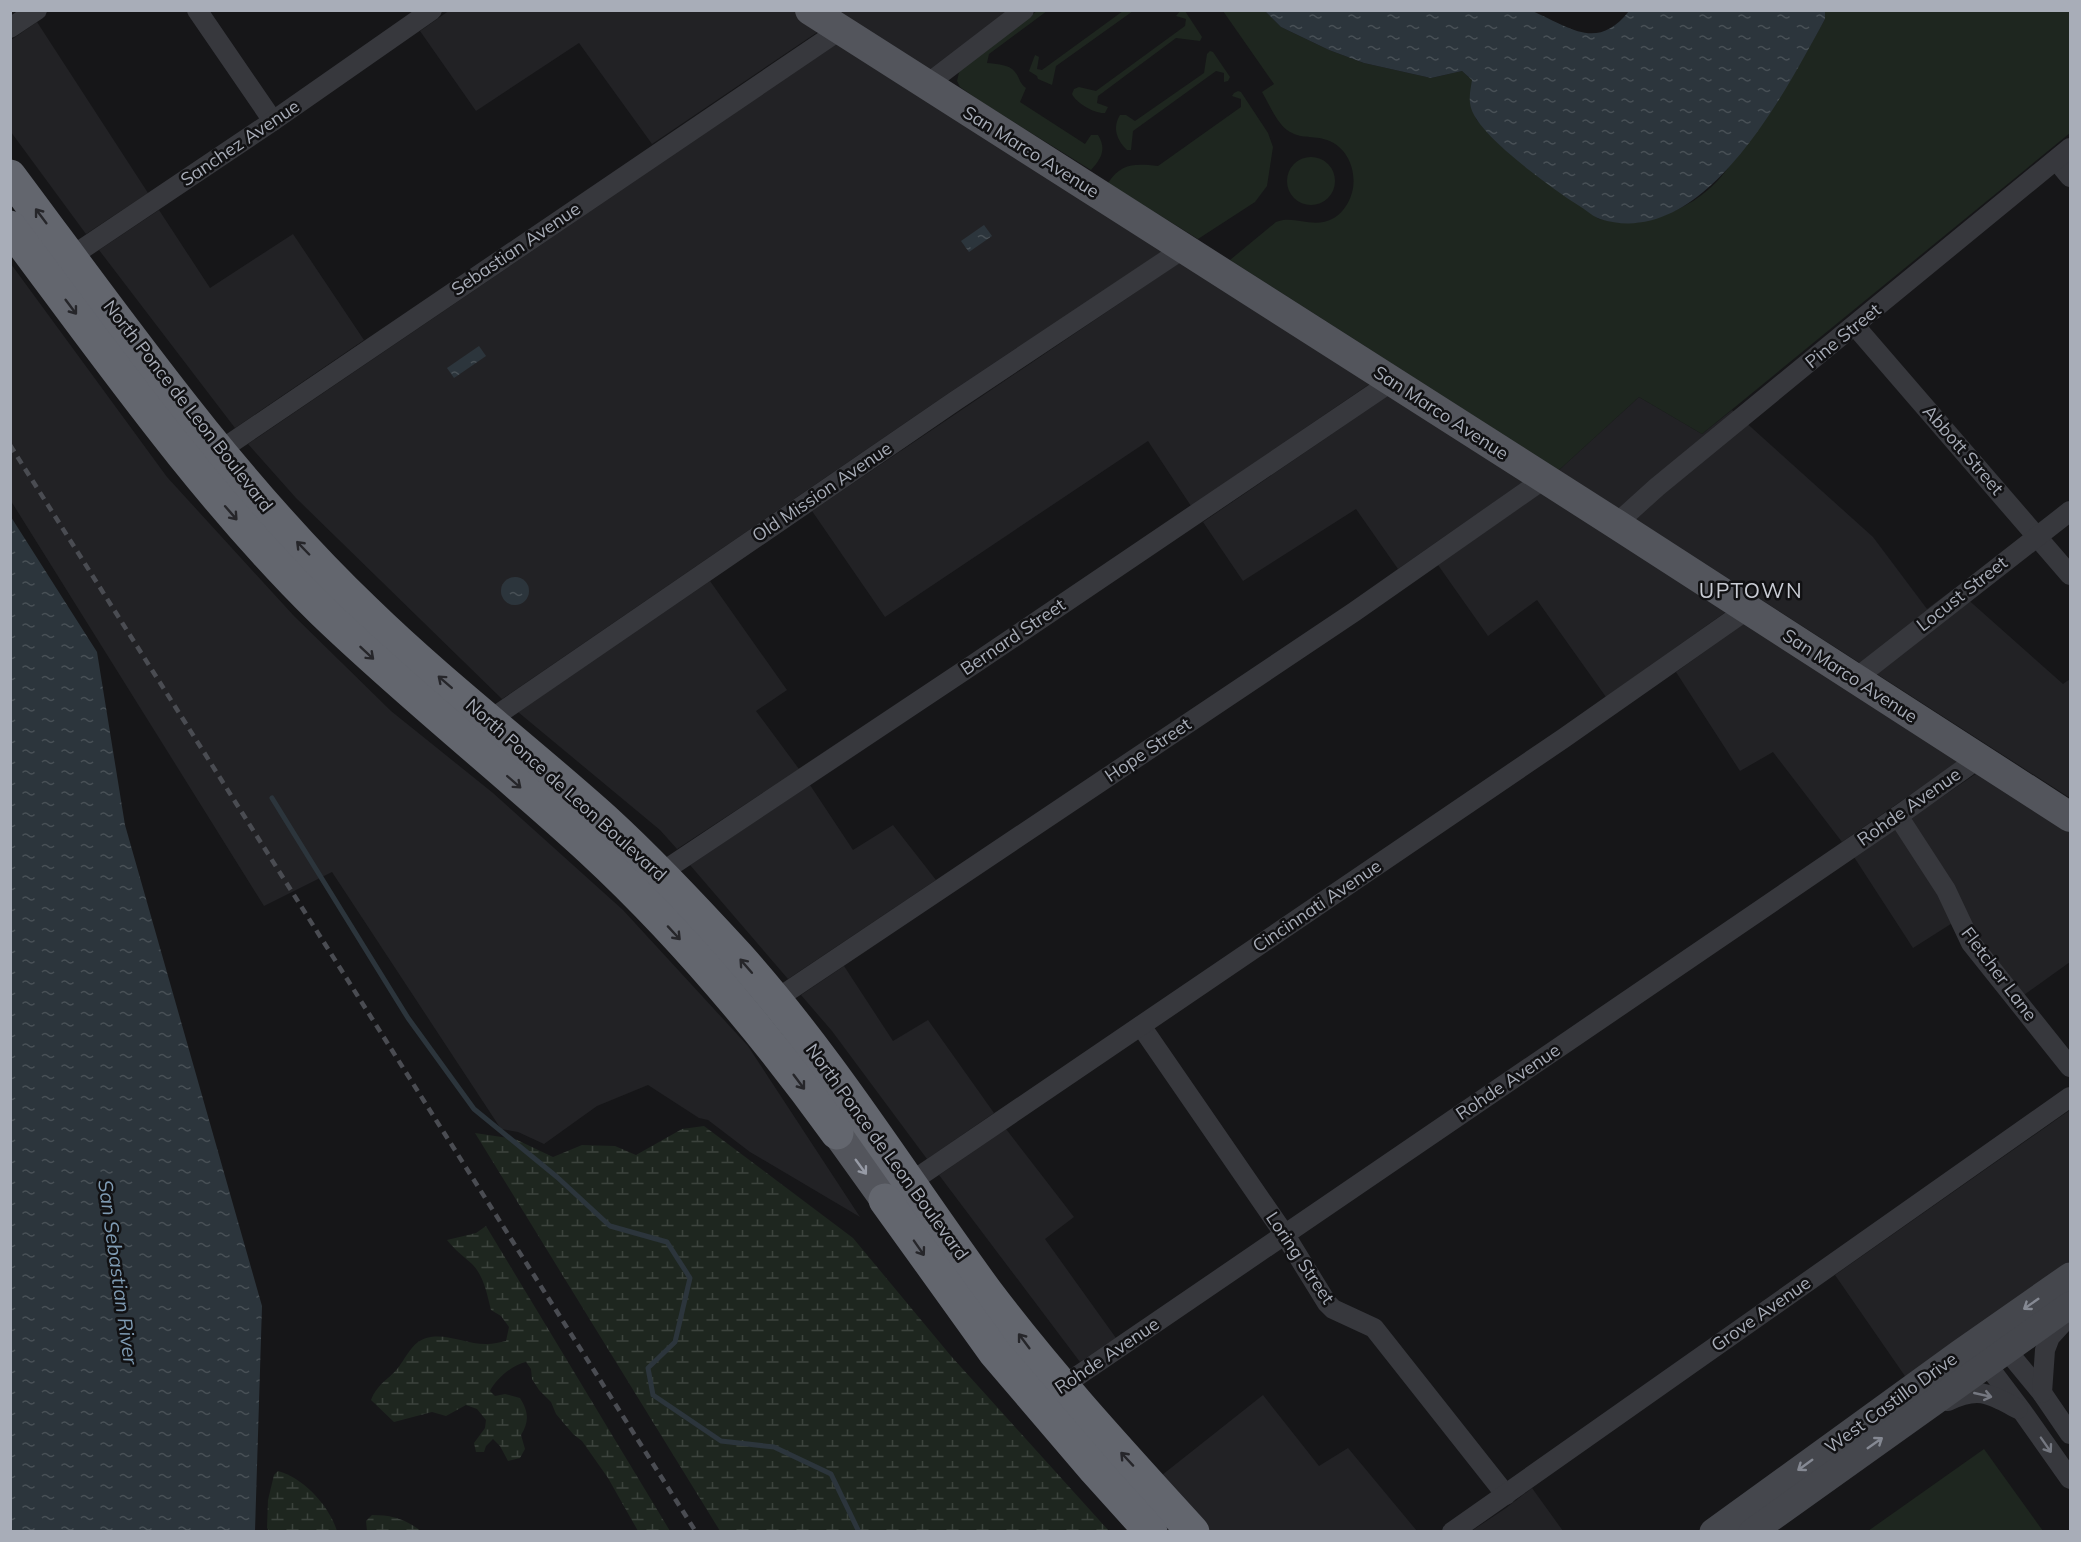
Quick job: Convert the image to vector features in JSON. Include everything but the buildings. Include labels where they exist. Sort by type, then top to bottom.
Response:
[{"type":"highway","name":"North Ponce de Leon Boulevard","points":[[10,176],[58,265],[206,460],[264,549],[320,609],[367,654],[549,812],[633,891],[703,963],[749,1017],[837,1133]]},
{"type":"highway","name":"North Ponce de Leon Boulevard","points":[[10,227],[58,265]]},
{"type":"highway","name":"North Ponce de Leon Boulevard","points":[[206,460],[291,535],[366,611],[608,823],[660,873],[776,999],[845,1091],[898,1191],[983,1286],[1036,1356],[1049,1395],[1151,1532]]},
{"type":"highway","name":"North Ponce de Leon Boulevard","points":[[1049,1395],[1193,1532]]},
{"type":"main road","name":"San Marco Avenue","points":[[810,10],[1616,524],[2070,817]]},
{"type":"main road","name":"North Ponce de Leon Boulevard","points":[[837,1133],[898,1191]]},
{"type":"main road","name":"West Castillo Drive","points":[[1752,1532],[1910,1418],[2070,1276]]},
{"type":"main road","name":"West Castillo Drive","points":[[1713,1532],[1989,1348],[2070,1305]]},
{"type":"street","points":[[10,28],[37,10]]},
{"type":"street","points":[[197,10],[273,121]]},
{"type":"street","name":"Sanchez Avenue","points":[[58,265],[273,121],[432,10]]},
{"type":"street","points":[[926,85],[1024,10]]},
{"type":"street","name":"Sebastian Avenue","points":[[206,460],[840,30]]},
{"type":"street","points":[[2063,154],[2070,177]]},
{"type":"street","name":"Pine Street","points":[[1616,524],[1666,480],[2063,154]]},
{"type":"street","name":"Old Mission Avenue","points":[[462,738],[955,401],[1184,249]]},
{"type":"street","name":"Abbott Street","points":[[1855,326],[2070,575]]},
{"type":"street","name":"Bernard Street","points":[[633,891],[1391,382]]},
{"type":"street","name":"Hope Street","points":[[749,1017],[1353,612],[1544,479]]},
{"type":"street","name":"Locust Street","points":[[1855,679],[2070,511]]},
{"type":"street","name":"Cincinnati Avenue","points":[[898,1191],[1564,738],[1748,609]]},
{"type":"street","name":"Rohde Avenue","points":[[1049,1395],[1898,816],[1979,758]]},
{"type":"street","name":"Fletcher Lane","points":[[1898,816],[1946,890],[1971,943],[2070,1067]]},
{"type":"street","name":"Loring Street","points":[[1141,1026],[1285,1235],[1327,1303],[1334,1309],[1374,1328],[1506,1495]]},
{"type":"street","name":"Grove Avenue","points":[[1452,1532],[2070,1097]]},
{"type":"street","points":[[2042,1393],[2044,1350],[2050,1337],[2070,1315]]},
{"type":"street","points":[[1989,1348],[2042,1393],[2070,1434]]},
{"type":"street","points":[[1989,1348],[2022,1411],[2070,1479]]},
{"type":"street","points":[[1910,1418],[1964,1393],[1982,1393],[2022,1411]]},
{"type":"shaded area","points":[[450,10],[794,11],[822,29],[652,144],[579,43],[476,111],[420,31]]},
{"type":"shaded area","points":[[827,11],[1007,11],[925,73]]},
{"type":"shaded area","points":[[37,22],[148,193],[86,234],[11,132],[11,40]]},
{"type":"shaded area","points":[[841,41],[1167,248],[949,393],[502,699],[296,498],[248,444]]},
{"type":"shaded area","points":[[159,210],[210,288],[293,234],[364,340],[235,428],[99,250]]},
{"type":"shaded area","points":[[1185,259],[1374,381],[1191,506],[1148,441],[885,617],[812,511]]},
{"type":"shaded area","points":[[11,264],[167,477],[294,616],[391,711],[493,793],[623,910],[748,1046],[860,1217],[750,1152],[708,1120],[699,1118],[648,1085],[597,1106],[544,1144],[518,1132],[501,1129],[332,872],[264,906],[11,501]]},
{"type":"shaded area","points":[[1392,393],[1527,479],[1398,569],[1356,509],[1243,581],[1203,522]]},
{"type":"shaded area","points":[[1639,397],[1702,434],[1732,410],[1873,537],[1927,609],[1955,588],[2063,684],[2070,679],[2070,798],[1559,470]]},
{"type":"shaded area","points":[[1545,490],[1730,609],[1606,697],[1537,600],[1488,636],[1438,565]]},
{"type":"shaded area","points":[[710,581],[787,690],[756,711],[799,769],[677,849],[660,830],[518,712]]},
{"type":"shaded area","points":[[1749,620],[1962,759],[1842,842],[1773,752],[1740,771],[1676,672]]},
{"type":"shaded area","points":[[1980,771],[2070,828],[2070,962],[2010,1005],[1954,922],[1913,948],[1854,857]]},
{"type":"shaded area","points":[[810,785],[853,850],[893,825],[936,880],[788,979],[690,865]]},
{"type":"shaded area","points":[[844,966],[893,1041],[928,1020],[994,1113],[927,1159],[832,1031],[801,995]]},
{"type":"shaded area","points":[[2070,1110],[2070,1264],[1907,1379],[1835,1275]]},
{"type":"shaded area","points":[[1006,1129],[1074,1217],[1045,1239],[1116,1338],[1080,1362],[939,1175]]},
{"type":"shaded area","points":[[1263,1395],[1319,1466],[1348,1448],[1417,1531],[1208,1531],[1157,1479]]},
{"type":"shaded area","points":[[1532,1488],[1563,1531],[1470,1532],[1506,1508]]},
{"type":"green space","points":[[1181,10],[1185,11],[1202,37],[1200,41],[1176,38],[1098,96],[1097,103],[1108,107],[1105,113],[1091,110],[1074,97],[1072,94],[1074,89],[1079,87],[1096,91],[1185,26],[1186,19],[1176,16]]},
{"type":"green space","points":[[1037,11],[1047,11],[989,54],[987,63],[1006,66],[1015,72],[1026,88],[1020,102],[1085,144],[1091,135],[1098,135],[1101,140],[1102,154],[1091,170],[980,101],[960,87],[957,81],[960,68],[965,62]]},
{"type":"green space","points":[[1123,11],[1133,11],[1056,66],[1052,85],[1038,79],[1029,71],[1035,55],[1039,57],[1037,69],[1042,70]]},
{"type":"green space","points":[[1223,11],[1265,11],[1281,27],[1329,50],[1364,63],[1431,78],[1462,71],[1472,80],[1476,119],[1502,147],[1599,219],[1614,222],[1635,223],[1667,214],[1694,201],[1713,185],[1774,105],[1825,19],[1825,11],[2070,11],[2070,133],[1702,434],[1639,397],[1559,470],[1230,260],[1276,222],[1290,220],[1318,223],[1334,218],[1349,201],[1354,181],[1349,160],[1334,143],[1292,133],[1280,123],[1262,92],[1274,84]]},
{"type":"green space","points":[[1210,51],[1230,77],[1228,81],[1224,82],[1224,73],[1216,71],[1133,131],[1131,150],[1127,150],[1116,129],[1120,115],[1126,115],[1135,121],[1204,73],[1207,54]]},
{"type":"green space","points":[[1238,91],[1241,92],[1268,133],[1273,147],[1267,186],[1255,202],[1198,239],[1108,183],[1124,168],[1143,165],[1158,166],[1241,107],[1241,99],[1232,96]]},
{"type":"green space","points":[[1306,157],[1316,157],[1328,164],[1335,176],[1335,186],[1328,198],[1316,205],[1306,205],[1291,194],[1287,186],[1287,176],[1298,161]]},
{"type":"green space","points":[[704,1126],[853,1238],[951,1356],[1109,1531],[720,1531],[475,1133],[515,1139],[553,1157],[582,1145],[615,1146],[636,1155],[682,1129]]},
{"type":"green space","points":[[486,1226],[670,1531],[638,1531],[608,1478],[582,1441],[556,1414],[551,1402],[539,1390],[526,1362],[505,1373],[490,1391],[495,1396],[505,1394],[520,1398],[525,1408],[527,1421],[521,1435],[525,1449],[520,1458],[508,1461],[500,1446],[493,1439],[484,1452],[476,1452],[474,1443],[485,1428],[486,1420],[477,1409],[466,1405],[446,1416],[432,1412],[394,1422],[371,1400],[377,1389],[398,1368],[412,1347],[426,1338],[443,1337],[479,1344],[506,1341],[509,1327],[501,1316],[491,1310],[479,1274],[447,1240],[476,1233]]},
{"type":"green space","points":[[1984,1449],[2043,1531],[1868,1531]]},
{"type":"green space","points":[[278,1471],[297,1480],[314,1494],[328,1512],[337,1531],[269,1531],[267,1528],[268,1500],[274,1475]]},
{"type":"green space","points":[[372,1515],[398,1518],[421,1531],[367,1531],[366,1521]]},
{"type":"water","points":[[1265,11],[1532,11],[1571,29],[1594,33],[1606,31],[1629,11],[1825,11],[1825,19],[1788,86],[1764,123],[1736,159],[1706,189],[1673,212],[1638,223],[1595,217],[1513,157],[1485,130],[1472,112],[1470,94],[1472,80],[1462,71],[1431,78],[1364,63],[1329,50],[1281,27]]},
{"type":"water","points":[[984,225],[992,236],[969,252],[961,241]]},
{"type":"water","points":[[479,346],[486,356],[454,378],[447,368]]},
{"type":"water","name":"San Sebastian River","points":[[11,517],[97,652],[125,825],[262,1306],[255,1531],[11,1531]]},
{"type":"water","points":[[515,577],[525,581],[529,591],[525,601],[515,605],[505,601],[501,591],[505,581]]},
{"type":"waterway","points":[[272,798],[408,1018],[474,1109],[557,1177],[610,1226],[667,1242],[690,1278],[675,1342],[648,1368],[653,1395],[721,1441],[774,1447],[831,1474],[859,1532]]},
{"type":"railway","points":[[10,445],[696,1532]]},
{"type":"district","name":"UPTOWN","points":[[1751,591]]}]
